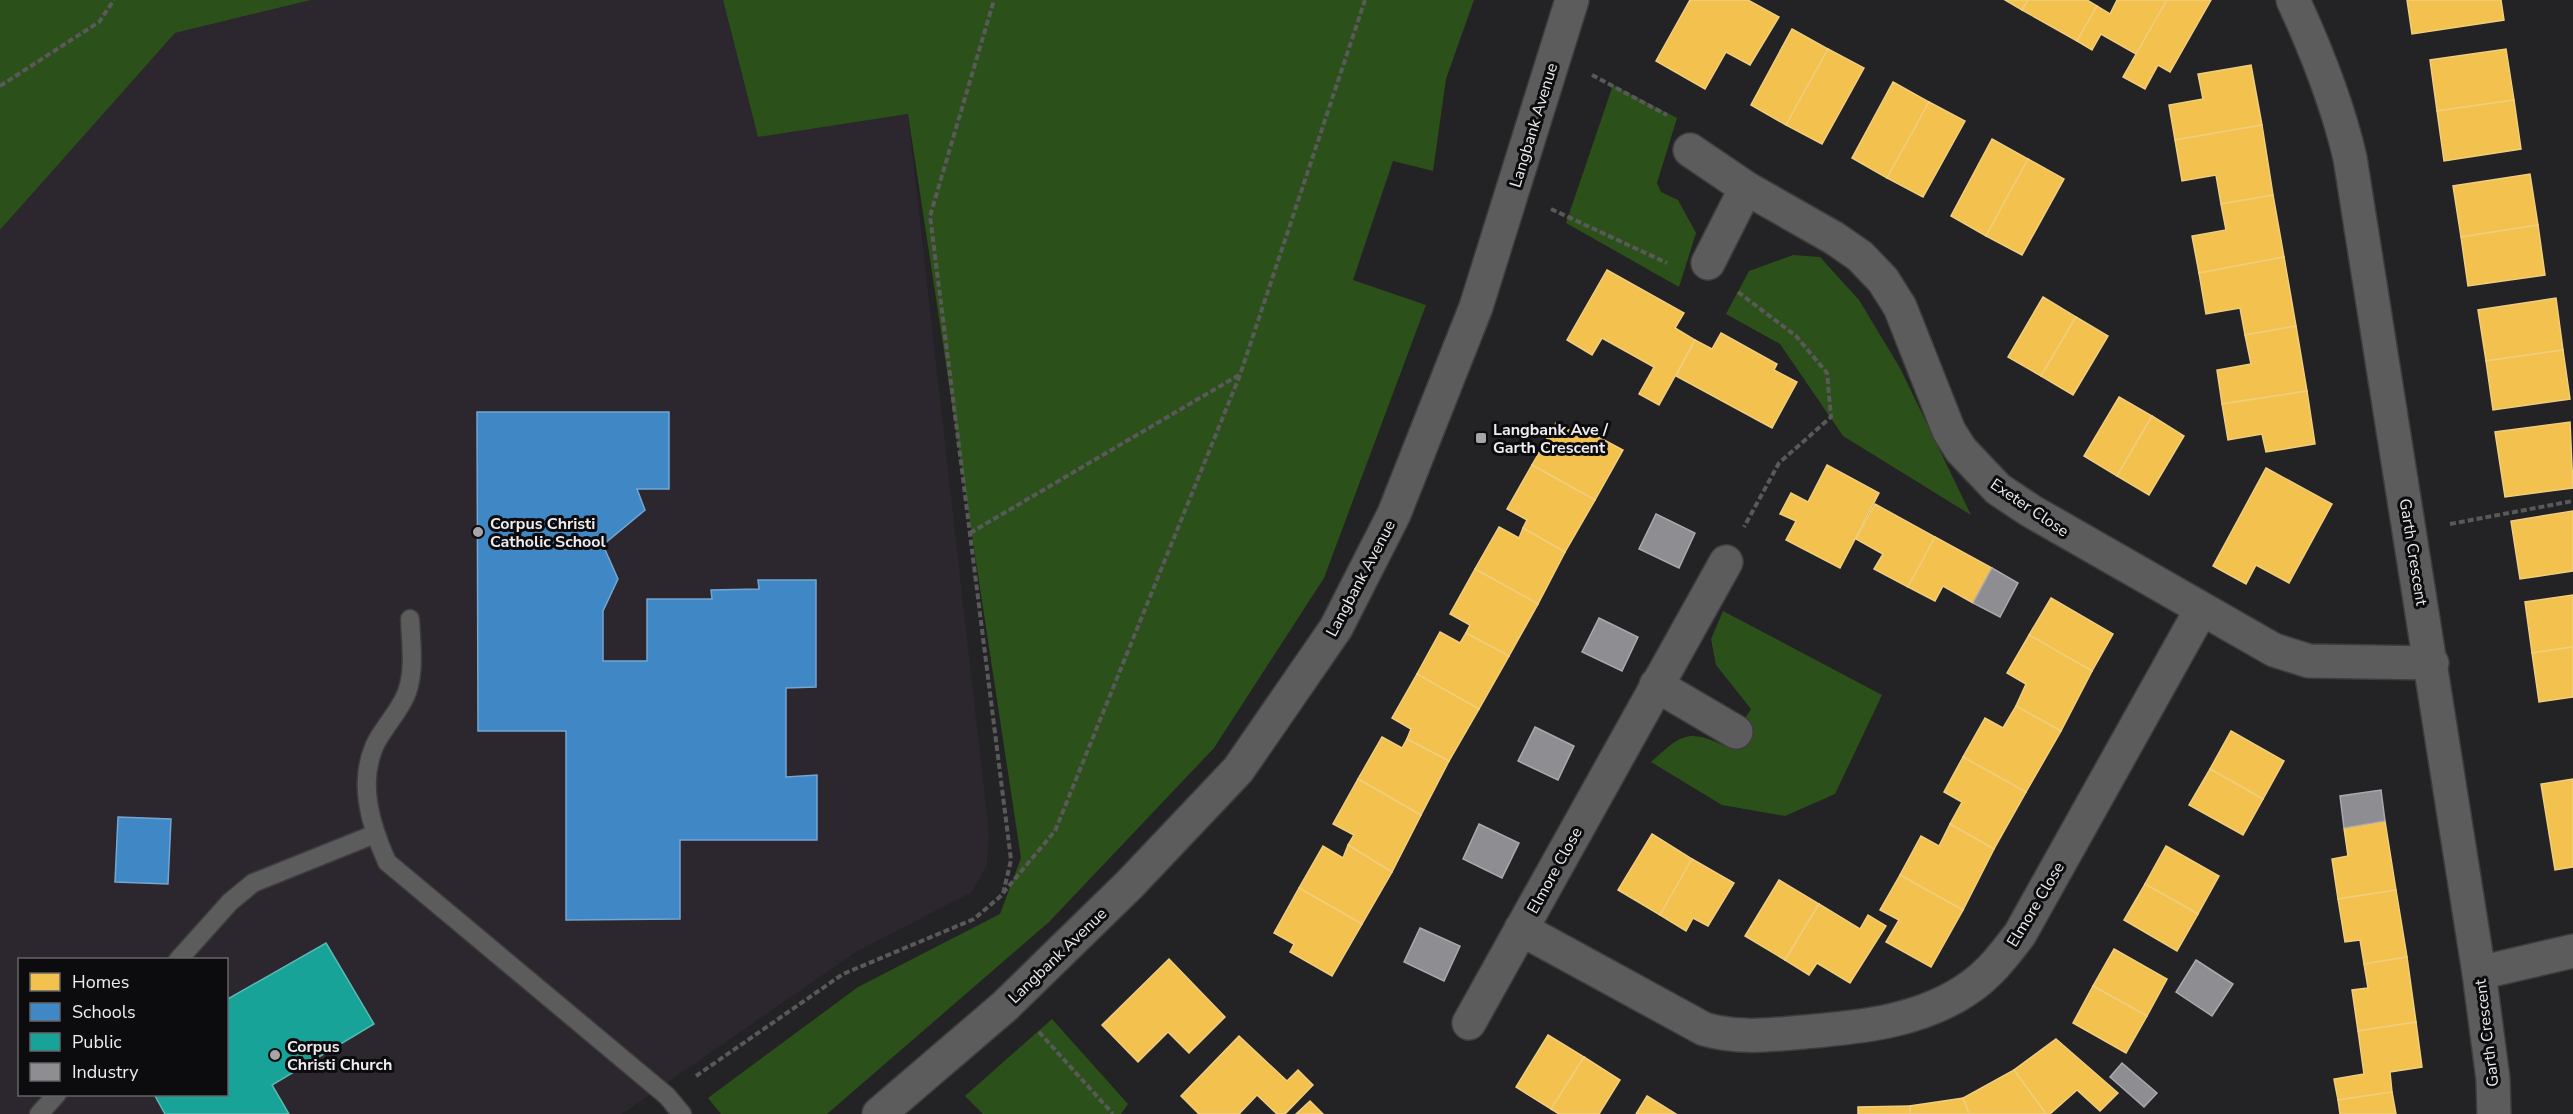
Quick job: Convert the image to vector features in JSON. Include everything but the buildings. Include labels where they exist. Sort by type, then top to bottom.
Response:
[{"type":"street","name":"Langbank Avenue","points":[[879,1114],[1005,1006],[1130,884],[1238,770],[1336,628],[1394,514],[1476,307],[1572,0]]},
{"type":"street","name":"Garth Crescent","points":[[2292,0],[2324,68],[2338,109],[2350,158],[2432,663],[2479,973],[2493,1078],[2494,1114]]},
{"type":"street","name":"Exeter Close","points":[[1690,150],[1746,188],[1834,238],[1860,256],[1883,279],[1900,307],[1949,431],[1961,450],[1998,489],[2031,511],[2201,610],[2292,658],[2309,662],[2432,663]]},
{"type":"street","points":[[1708,263],[1746,188]]},
{"type":"street","name":"Elmore Close","points":[[1469,1023],[1726,562]]},
{"type":"street","name":"Elmore Close","points":[[1521,929],[1704,1029],[1723,1034],[1747,1037],[1858,1027],[1935,1007],[1966,990],[1993,969],[2020,934],[2201,610]]},
{"type":"street","points":[[1656,685],[1736,732]]},
{"type":"street","points":[[2479,973],[2573,951]]},
{"type":"lane","points":[[410,619],[412,668],[407,693],[374,747],[366,784],[375,834],[387,862],[667,1096],[682,1114]]},
{"type":"lane","points":[[180,958],[230,902],[253,883],[375,834]]},
{"type":"lane","points":[[39,1114],[56,1096]]},
{"type":"path","points":[[0,86],[99,22],[114,0]]},
{"type":"path","points":[[994,0],[930,216],[1011,860],[1003,894]]},
{"type":"path","points":[[667,1096],[843,974],[974,919],[1003,894],[1055,831],[1240,375],[1365,0]]},
{"type":"path","points":[[1557,51],[1602,82],[1696,129],[1690,150]]},
{"type":"path","points":[[1512,191],[1705,280],[1708,263]]},
{"type":"path","points":[[1708,263],[1737,291],[1796,336],[1827,373],[1831,417],[1779,463],[1726,562]]},
{"type":"path","points":[[970,533],[1240,375]]},
{"type":"path","points":[[2411,531],[2573,501]]},
{"type":"path","points":[[1005,1006],[1045,1037],[1113,1114]]},
{"type":"shaded area","name":"Corpus Christi Catholic School","points":[[311,0],[723,0],[758,137],[908,114],[989,833],[987,865],[972,892],[856,952],[622,1114],[0,1114],[0,230],[175,33]]},
{"type":"green space","points":[[0,0],[311,0],[175,33],[0,230]]},
{"type":"green space","points":[[723,0],[1474,0],[1446,79],[1433,171],[1393,161],[1353,280],[1426,305],[1324,578],[1214,748],[1049,922],[827,1114],[721,1114],[708,1098],[858,987],[1000,914],[1021,858],[908,114],[758,137]]},
{"type":"green space","points":[[1613,85],[1677,118],[1657,183],[1661,192],[1678,200],[1696,233],[1679,287],[1566,223]]},
{"type":"green space","points":[[1793,255],[1820,257],[1859,300],[1900,368],[1971,515],[1843,436],[1780,344],[1726,314],[1749,271]]},
{"type":"green space","points":[[1723,611],[1882,695],[1835,794],[1785,816],[1722,805],[1651,762],[1670,745],[1686,737],[1703,737],[1727,747],[1751,709],[1716,665],[1711,639]]},
{"type":"green space","points":[[1052,1019],[1128,1104],[1121,1114],[983,1114],[965,1096]]},
{"type":"place","name":"Langbank Ave / Garth Crescent","points":[[1481,438]]},
{"type":"place","name":"Corpus Christi Catholic School","points":[[478,532]]},
{"type":"place","name":"Corpus Christi Church","points":[[275,1055]]}]
